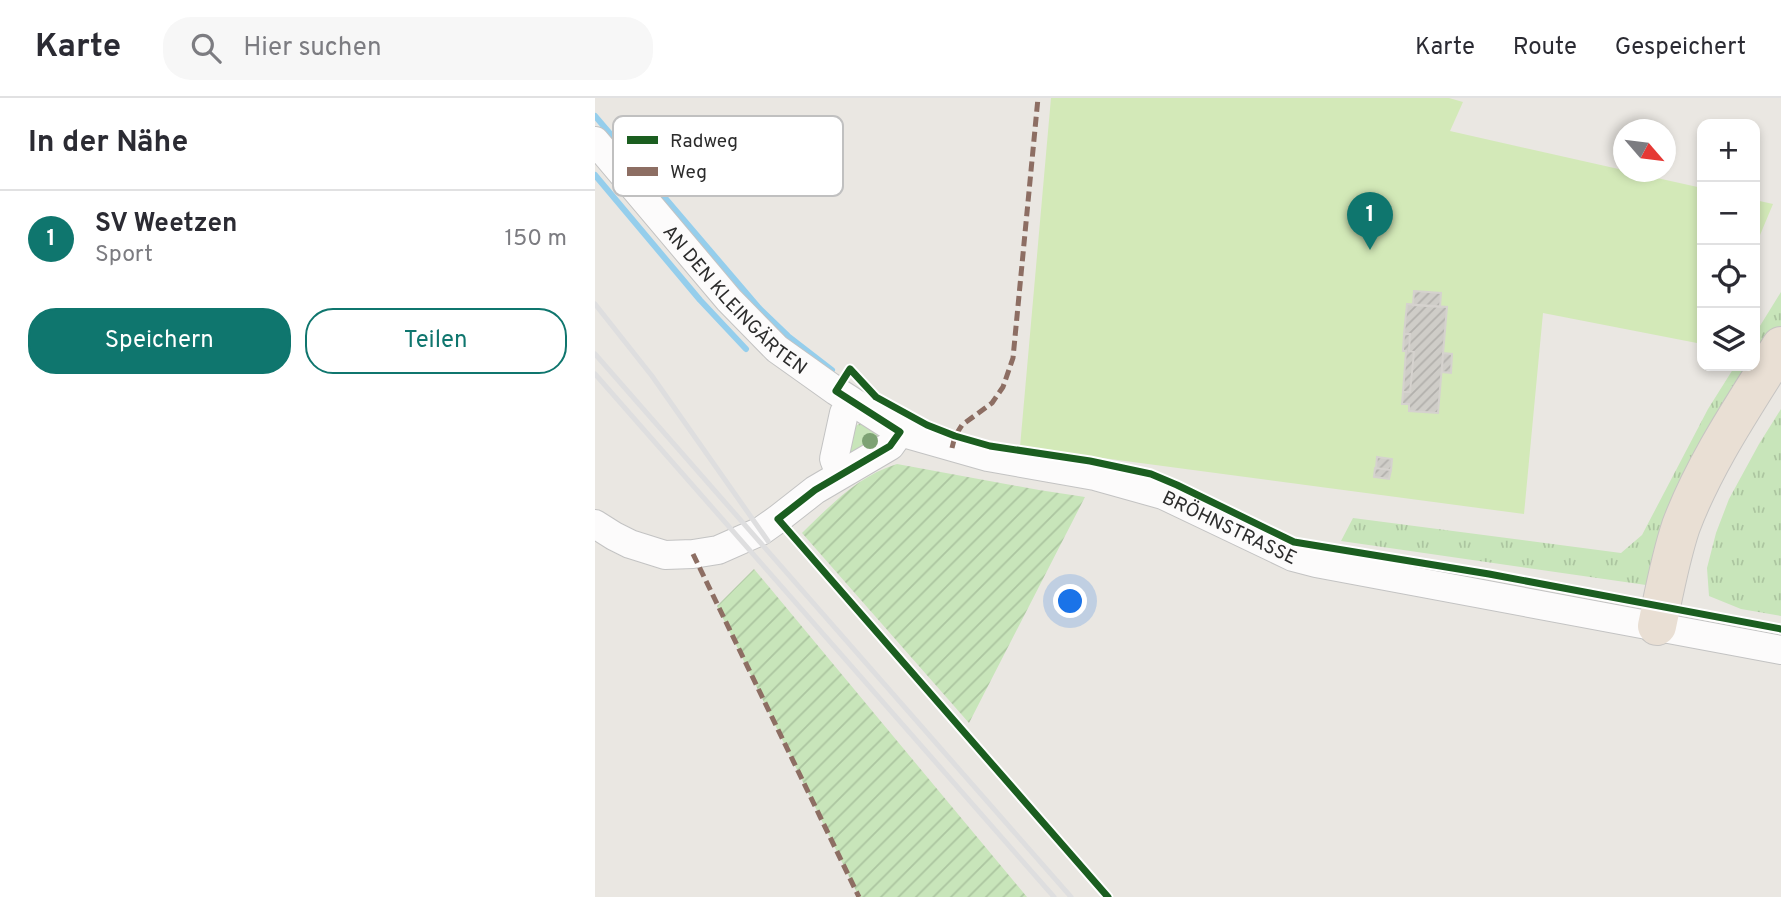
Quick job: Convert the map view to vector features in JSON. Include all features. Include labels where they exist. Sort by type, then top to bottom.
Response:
[{"type":"highway","points":[[1658,627],[1668,568],[1695,494],[1729,431],[1781,346]]},
{"type":"highway","points":[[1658,627],[1693,575],[1717,503],[1781,391]]},
{"type":"street","name":"AN DEN KLEINGÄRTEN","points":[[595,141],[613,162]]},
{"type":"street","name":"AN DEN KLEINGÄRTEN","points":[[641,196],[729,300],[777,349],[804,370],[900,432]]},
{"type":"street","points":[[840,474],[834,459],[844,413],[852,402]]},
{"type":"street","points":[[595,524],[630,544],[664,555],[718,550],[761,531],[815,490],[890,446],[900,432]]},
{"type":"street","name":"BRÖHNSTRASSE","points":[[900,432],[988,457],[1095,476],[1163,495],[1293,558],[1781,650]]},
{"type":"green space","points":[[1051,98],[1449,98],[1463,102],[1450,131],[1613,168],[1613,182],[1675,182],[1697,187],[1697,343],[1543,313],[1524,514],[1020,447]]},
{"type":"green space","points":[[1760,201],[1773,204],[1760,235]]},
{"type":"green space","points":[[1781,292],[1781,328],[1760,368],[1760,326]]},
{"type":"green space","points":[[1732,371],[1758,371],[1646,585],[1341,541],[1353,518],[1621,553],[1642,535],[1708,409]]},
{"type":"green space","points":[[1781,409],[1781,616],[1741,609],[1709,596],[1707,568],[1729,499]]},
{"type":"green space","points":[[864,424],[878,433],[879,437],[851,454],[847,451],[854,427]]},
{"type":"green space","points":[[897,464],[1085,497],[969,723],[802,533],[858,483]]},
{"type":"green space","points":[[754,569],[1027,897],[859,897],[717,606]]},
{"type":"building","points":[[1414,291],[1441,293],[1440,307],[1413,305]]},
{"type":"building","points":[[1407,304],[1447,307],[1438,413],[1409,411],[1409,404],[1402,404],[1403,392],[1410,392],[1414,352],[1409,351],[1410,334],[1404,334]]},
{"type":"building","points":[[1404,334],[1410,334],[1409,351],[1414,352],[1410,392],[1403,392],[1406,351],[1403,351]]},
{"type":"building","points":[[1443,353],[1452,354],[1451,373],[1442,372]]},
{"type":"building","points":[[1377,457],[1392,459],[1391,470],[1376,468]]},
{"type":"building","points":[[1375,468],[1391,470],[1389,479],[1374,477]]},
{"type":"waterway","points":[[595,116],[613,137]]},
{"type":"waterway","points":[[595,175],[700,300],[746,349]]},
{"type":"waterway","points":[[663,196],[759,308],[788,336],[832,370]]},
{"type":"railway","points":[[595,304],[652,376],[768,541]]},
{"type":"railway","points":[[595,354],[1071,897]]},
{"type":"railway","points":[[595,374],[1054,897]]},
{"type":"marked path","points":[[952,448],[962,425],[992,403],[1003,387],[1013,358],[1038,98]]},
{"type":"marked path","points":[[693,554],[859,897]]},
{"type":"cycle path","points":[[1108,897],[778,519],[815,490],[890,446],[900,432],[836,391],[850,369],[876,397],[927,425],[955,436],[990,446],[1090,461],[1151,474],[1294,542],[1489,574],[1781,629]]},
{"type":"place","name":"SV Weetzen","points":[[1370,250]]}]
